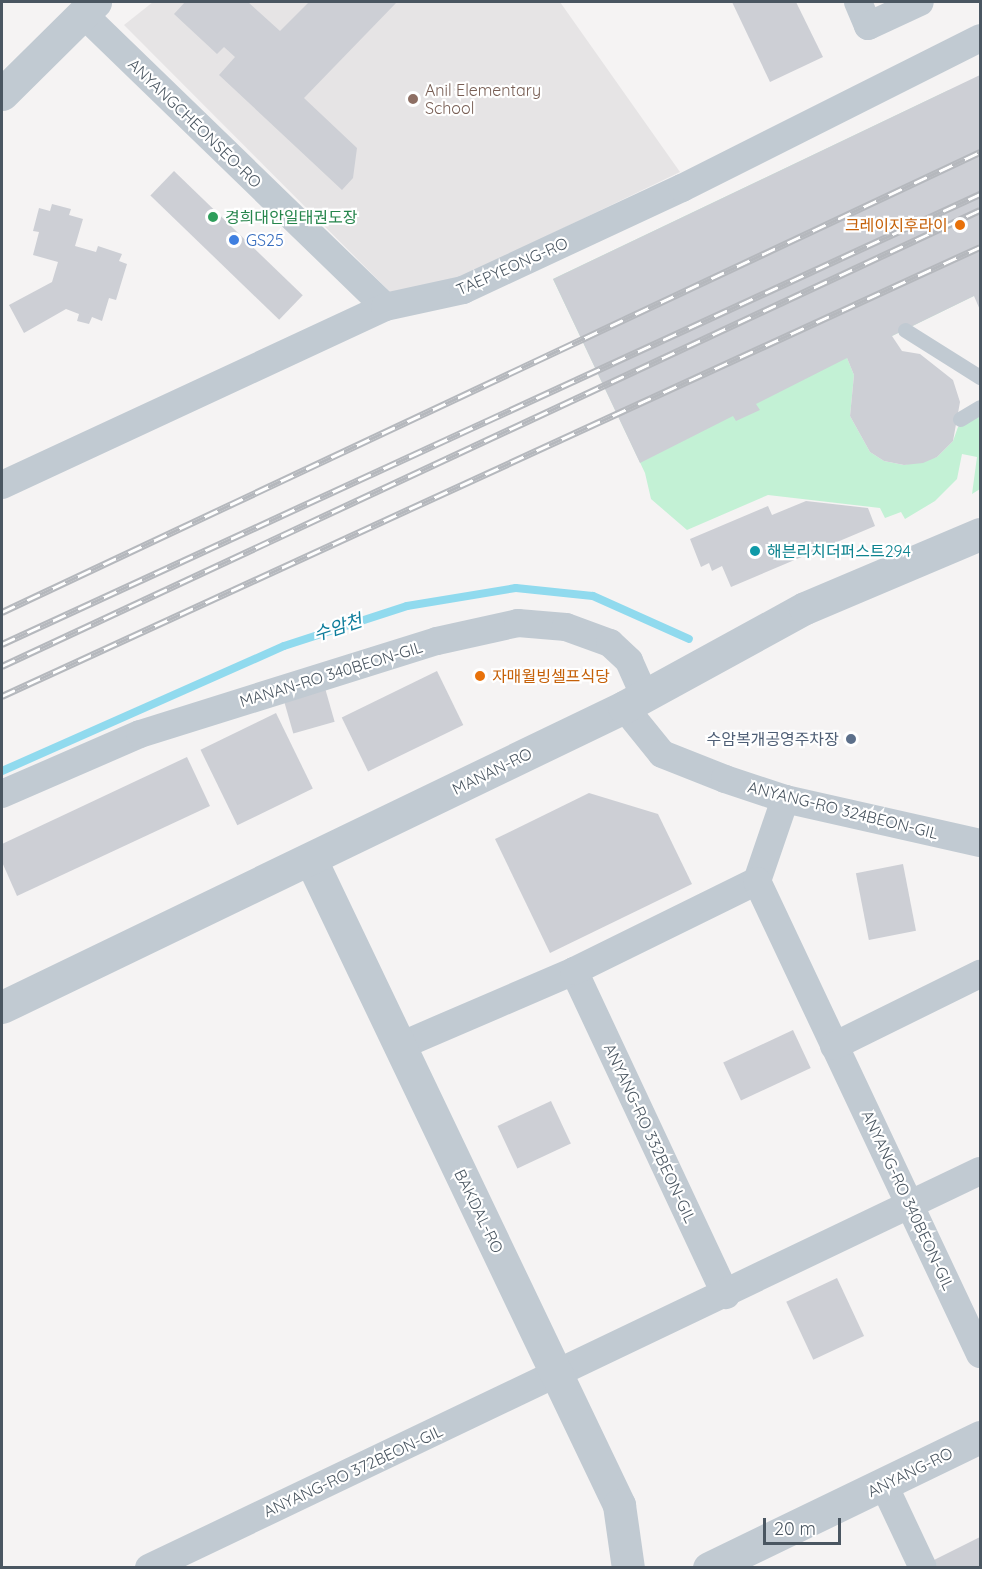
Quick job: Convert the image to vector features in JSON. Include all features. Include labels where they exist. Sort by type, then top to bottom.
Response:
[{"type":"street","points":[[858,2],[868,26],[920,2]]},
{"type":"street","name":"ANYANGCHEONSEO-RO","points":[[2,94],[88,7],[385,307]]},
{"type":"street","name":"TAEPYEONG-RO","points":[[2,485],[385,307],[463,290],[682,188],[981,38]]},
{"type":"street","name":"MANAN-RO","points":[[2,1007],[311,860],[634,701],[805,608],[981,534]]},
{"type":"street","name":"MANAN-RO 340BEON-GIL","points":[[2,794],[140,734],[436,641],[518,623],[566,627],[610,643],[629,661],[634,701]]},
{"type":"street","name":"ANYANG-RO 324BEON-GIL","points":[[634,701],[662,754],[785,799],[981,843]]},
{"type":"street","points":[[399,1046],[574,971],[757,881],[785,799]]},
{"type":"street","name":"BAKDAL-RO","points":[[311,860],[619,1505],[628,1568]]},
{"type":"street","name":"ANYANG-RO 340BEON-GIL","points":[[757,881],[981,1354]]},
{"type":"street","name":"ANYANG-RO 332BEON-GIL","points":[[574,971],[726,1294]]},
{"type":"street","points":[[834,1046],[981,974]]},
{"type":"street","points":[[558,1375],[981,1171]]},
{"type":"street","name":"ANYANG-RO 372BEON-GIL","points":[[149,1568],[202,1556],[558,1375]]},
{"type":"street","name":"ANYANG-RO","points":[[709,1568],[981,1437]]},
{"type":"street","points":[[884,1485],[923,1568]]},
{"type":"lane","points":[[905,330],[981,377]]},
{"type":"lane","points":[[960,419],[981,407]]},
{"type":"shaded area","name":"Anil Elementary School","points":[[153,2],[560,2],[680,172],[443,286],[397,299],[124,25]]},
{"type":"green space","points":[[949,90],[980,155],[980,293],[847,358],[854,375],[850,416],[870,452],[884,461],[904,465],[937,457],[953,441],[958,427],[980,415],[980,489],[972,494],[977,457],[962,454],[957,479],[935,501],[905,519],[901,512],[885,518],[880,508],[768,495],[687,530],[651,499],[645,473],[553,279]]},
{"type":"building","points":[[185,2],[248,2],[280,31],[309,2],[397,2],[304,98],[357,148],[353,178],[342,190],[219,75],[235,57],[224,47],[217,54],[174,14]]},
{"type":"building","points":[[732,2],[796,2],[823,57],[770,82]]},
{"type":"building","points":[[980,75],[980,310],[974,296],[892,336],[902,351],[920,354],[953,380],[960,402],[953,441],[937,457],[923,463],[904,465],[884,461],[870,452],[850,416],[854,375],[847,358],[756,404],[760,410],[736,421],[733,416],[640,463],[553,279]]},
{"type":"building","points":[[174,171],[303,295],[279,320],[150,195]]},
{"type":"building","points":[[52,204],[71,209],[69,215],[83,219],[75,246],[96,252],[98,246],[122,254],[119,261],[127,264],[116,300],[109,298],[102,321],[92,317],[89,324],[77,321],[79,314],[66,309],[24,333],[9,305],[52,282],[58,262],[33,255],[39,232],[33,231],[39,208],[50,211]]},
{"type":"building","name":"해븐리치더퍼스트294","points":[[806,501],[868,508],[875,526],[731,587],[722,566],[712,571],[709,563],[701,567],[690,539],[768,506],[772,515]]},
{"type":"building","points":[[437,671],[463,725],[368,771],[342,717]]},
{"type":"building","points":[[325,688],[335,722],[293,733],[284,700]]},
{"type":"building","points":[[276,713],[313,788],[237,825],[201,750]]},
{"type":"building","points":[[187,757],[210,806],[17,896],[2,862],[2,844]]},
{"type":"building","points":[[589,793],[658,814],[692,884],[550,953],[495,839]]},
{"type":"building","points":[[903,864],[916,931],[869,940],[856,873]]},
{"type":"building","points":[[793,1030],[811,1068],[741,1101],[723,1063]]},
{"type":"building","points":[[551,1101],[571,1144],[517,1169],[498,1126]]},
{"type":"building","points":[[837,1278],[864,1336],[813,1360],[786,1302]]},
{"type":"building","points":[[980,1537],[980,1568],[938,1568],[934,1560]]},
{"type":"waterway","name":"수암천","points":[[2,771],[284,646],[407,606],[516,588],[593,596],[689,639]]},
{"type":"railway","points":[[2,612],[980,152]]},
{"type":"railway","points":[[2,644],[980,194]]},
{"type":"railway","points":[[2,666],[980,210]]},
{"type":"railway","points":[[2,696],[980,247]]},
{"type":"place","name":"Anil Elementary School","points":[[413,99]]},
{"type":"place","name":"경희대안일태권도장","points":[[213,217]]},
{"type":"place","name":"크레이지후라이","points":[[960,225]]},
{"type":"place","name":"GS25","points":[[234,240]]},
{"type":"place","name":"해븐리치더퍼스트294","points":[[755,551]]},
{"type":"place","name":"자매월빙셀프식당","points":[[480,676]]},
{"type":"place","name":"수암복개공영주차장","points":[[851,739]]}]
